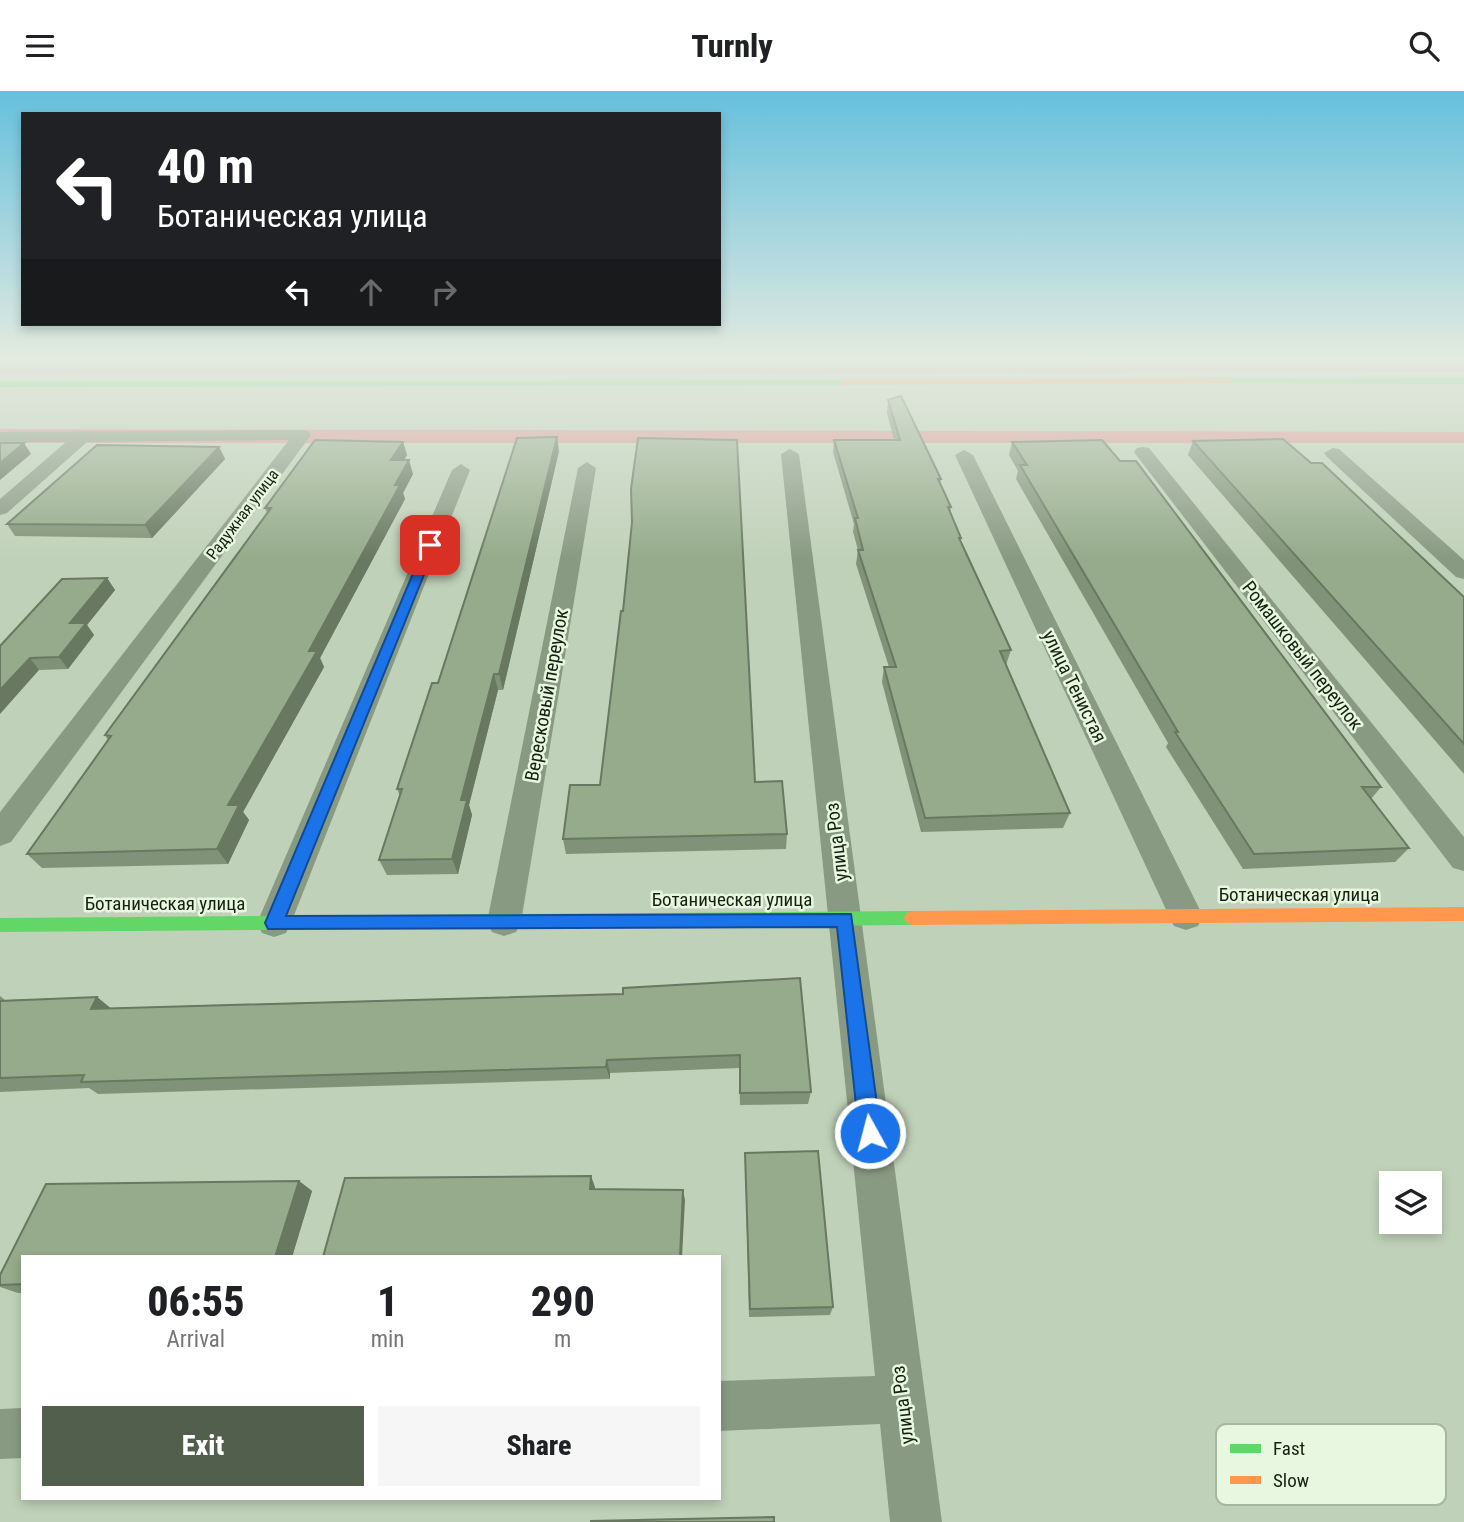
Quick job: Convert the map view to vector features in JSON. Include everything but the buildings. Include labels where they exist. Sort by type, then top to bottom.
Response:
[{"type":"street","name":"Радужная улица","points":[[0,437],[302,435],[0,834]]},
{"type":"street","points":[[0,509],[83,436]]},
{"type":"street","name":"Ромашковый переулок","points":[[1143,452],[1464,859]]},
{"type":"street","points":[[1333,453],[1464,572]]},
{"type":"street","name":"улица Роз","points":[[790,454],[916,1522]]},
{"type":"street","name":"улица Тенистая","points":[[964,455],[1186,916]]},
{"type":"street","name":"Вересковый переулок","points":[[504,922],[587,468]]},
{"type":"street","points":[[274,923],[461,470]]},
{"type":"street","name":"Ботаническая улица","points":[[0,925],[1464,914]]},
{"type":"street","points":[[721,1406],[902,1399]]},
{"type":"street","points":[[0,1434],[21,1433]]},
{"type":"shaded area","points":[[0,429],[1464,432],[1464,443],[0,443]]},
{"type":"traffic: fast","points":[[0,925],[913,918]]},
{"type":"traffic: slow","points":[[913,918],[1464,914]]},
{"type":"route","points":[[430,545],[274,923],[845,919],[870,1133]]}]
